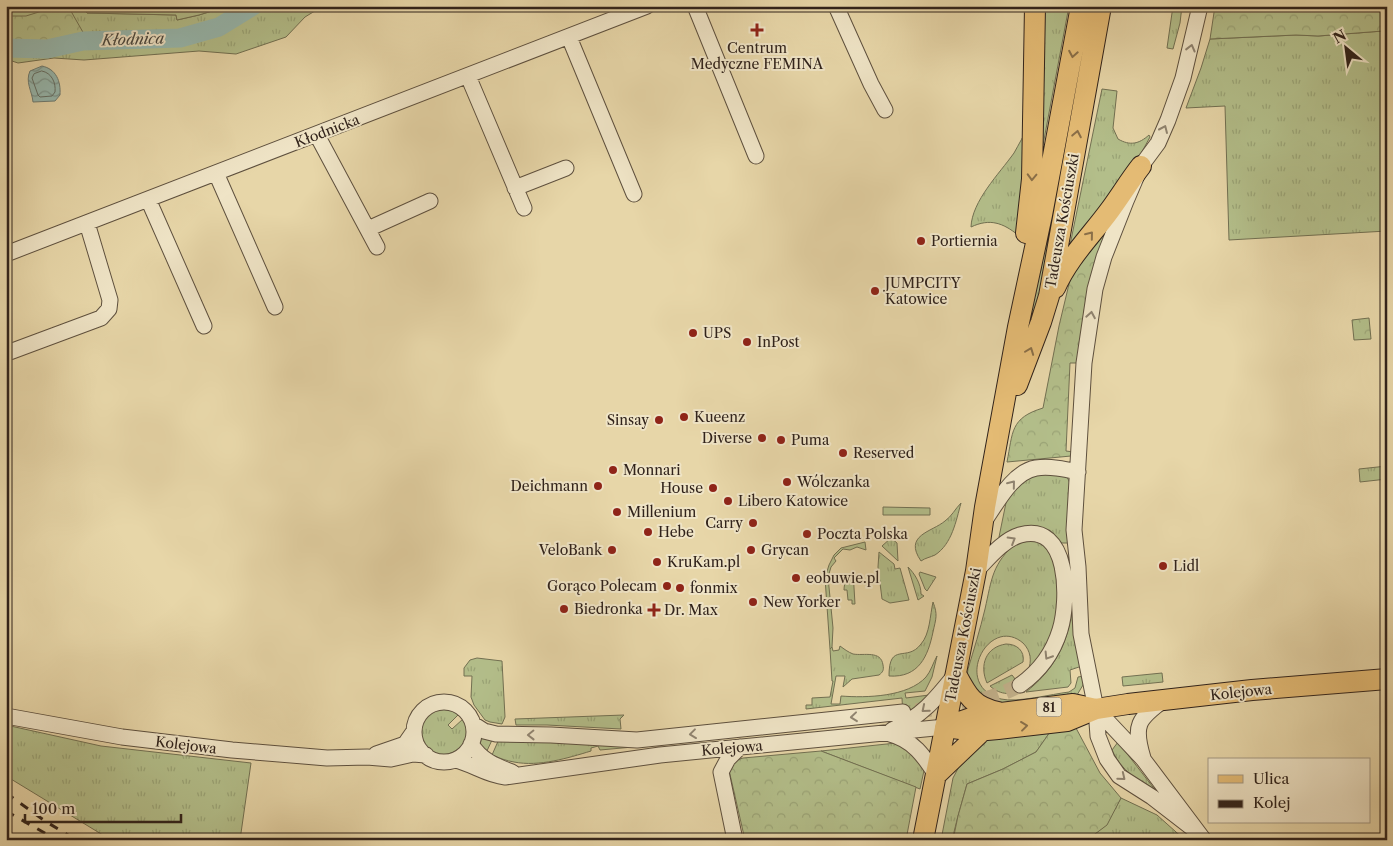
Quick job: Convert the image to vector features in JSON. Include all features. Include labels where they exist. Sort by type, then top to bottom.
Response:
[{"type":"main road","points":[[1018,327],[1032,179],[1035,6]]},
{"type":"main road","name":"Tadeusza Kościuszki","points":[[923,840],[976,571],[982,523],[1018,327],[1042,216],[1081,6]]},
{"type":"main road","name":"Tadeusza Kościuszki","points":[[1000,429],[1049,296],[1101,6]]},
{"type":"main road","points":[[1041,322],[1060,278],[1071,259],[1142,166]]},
{"type":"main road","points":[[956,674],[965,691],[976,704],[1003,713]]},
{"type":"main road","name":"Kolejowa","points":[[945,727],[982,731],[1067,721],[1096,709],[1164,700],[1387,679]]},
{"type":"main road","name":"Kolejowa","points":[[945,727],[977,716],[1072,704],[1096,709]]},
{"type":"main road","points":[[936,775],[982,731]]},
{"type":"street","name":"Kłodnicka","points":[[6,254],[647,6]]},
{"type":"street","points":[[695,6],[756,156]]},
{"type":"street","points":[[836,6],[871,84],[885,110]]},
{"type":"street","points":[[1200,6],[1183,78],[1168,120],[1158,143],[1142,166],[1104,257],[1095,289],[1084,363],[1074,530],[1078,567],[1079,619],[1084,656],[1096,709],[1098,736],[1107,759],[1119,776],[1152,797],[1200,835]]},
{"type":"street","points":[[568,37],[634,194]]},
{"type":"street","points":[[468,76],[524,208]]},
{"type":"street","points":[[317,135],[377,247]]},
{"type":"street","points":[[515,188],[566,168]]},
{"type":"street","points":[[216,173],[275,307]]},
{"type":"street","points":[[148,199],[204,326]]},
{"type":"street","points":[[368,230],[430,201]]},
{"type":"street","points":[[7,353],[101,318],[109,309],[110,300],[87,223]]},
{"type":"street","points":[[982,523],[1015,479],[1024,472],[1037,468],[1057,468],[1078,472]]},
{"type":"street","points":[[976,571],[1006,543],[1020,535],[1035,534],[1046,539],[1056,548],[1059,555],[1063,567],[1064,588],[1064,612],[1060,630],[1044,662],[1020,684]]},
{"type":"street","points":[[887,733],[902,726],[930,706],[956,674]]},
{"type":"street","points":[[1144,759],[1139,744],[1138,730],[1144,717],[1164,700]]},
{"type":"street","points":[[441,702],[450,703],[462,708],[469,715],[473,724],[474,731],[471,744],[465,753],[455,760],[443,762],[426,755],[418,746],[414,732],[416,721],[422,712],[432,704],[441,702]]},
{"type":"street","points":[[1096,709],[1144,759],[1200,835]]},
{"type":"street","points":[[473,724],[489,733],[496,734],[637,740],[903,712]]},
{"type":"street","name":"Kolejowa","points":[[6,716],[122,737],[200,747],[318,758],[367,757],[391,759],[413,754],[426,755]]},
{"type":"street","points":[[1067,721],[1088,726],[1098,736]]},
{"type":"street","name":"Kolejowa","points":[[455,760],[491,774],[505,776],[520,775],[698,751],[945,727]]},
{"type":"street","name":"Kolejowa","points":[[367,757],[405,744],[414,732]]},
{"type":"street","points":[[887,733],[901,737],[915,746],[936,775]]},
{"type":"street","points":[[471,744],[485,760],[520,775]]},
{"type":"street","points":[[721,772],[728,759],[740,747]]},
{"type":"street","points":[[698,751],[709,757],[721,772],[735,840]]},
{"type":"green space","points":[[38,6],[83,6],[87,13],[176,15],[177,20],[228,6],[323,6],[305,17],[286,37],[236,54],[199,51],[84,60],[54,58],[18,63],[6,59],[6,11]]},
{"type":"green space","points":[[58,6],[68,6],[84,34],[45,43],[6,45],[6,16],[26,16]]},
{"type":"green space","points":[[83,6],[228,6],[177,20],[176,15],[87,13]]},
{"type":"green space","points":[[1041,6],[1069,6],[1043,145],[1042,145]]},
{"type":"green space","points":[[1087,6],[1094,6],[1040,298],[1027,332]]},
{"type":"green space","points":[[1173,6],[1182,6],[1180,23],[1173,49],[1167,48]]},
{"type":"green space","points":[[1215,6],[1387,6],[1387,29],[1383,31],[1318,36],[1296,35],[1210,39]]},
{"type":"green space","points":[[1387,29],[1387,231],[1229,240],[1225,106],[1186,108],[1210,39],[1296,35],[1319,36],[1383,31]]},
{"type":"green space","points":[[1102,89],[1117,91],[1113,128],[1118,139],[1126,143],[1134,143],[1149,135],[1150,137],[1132,170],[1070,245]]},
{"type":"green space","points":[[1029,125],[1018,235],[1007,227],[996,223],[990,222],[971,227],[976,207],[981,198],[1014,153]]},
{"type":"green space","points":[[1117,213],[1091,277],[1084,311],[1079,363],[1070,363],[1066,451],[1074,452],[1071,456],[1007,462],[1012,434],[1019,422],[1024,416],[1043,408],[1074,263]]},
{"type":"green space","points":[[1369,318],[1371,339],[1354,340],[1352,320]]},
{"type":"green space","points":[[1387,466],[1387,479],[1360,482],[1359,469]]},
{"type":"green space","points":[[1038,472],[1067,477],[1070,483],[1082,666],[1070,670],[1071,683],[1068,687],[1026,692],[1043,676],[1055,660],[1064,643],[1072,606],[1069,543],[1062,543],[1045,530],[1033,527],[1012,530],[999,537],[1008,493]]},
{"type":"green space","points":[[961,503],[946,545],[935,555],[921,561],[916,552],[915,545],[917,540],[921,535],[947,519]]},
{"type":"green space","points":[[883,507],[930,508],[930,515],[883,515]]},
{"type":"green space","points":[[891,538],[897,543],[898,561],[882,546]]},
{"type":"green space","points":[[1040,541],[1051,551],[1057,565],[1060,596],[1051,642],[1028,671],[1030,656],[1028,649],[1023,643],[1010,637],[998,638],[988,645],[980,655],[977,668],[979,681],[986,692],[1008,700],[1069,692],[1075,688],[1078,677],[1084,676],[1083,685],[1077,695],[990,706],[967,678],[994,572],[1002,557],[1017,542]]},
{"type":"green space","points":[[865,542],[866,550],[857,547],[850,550],[843,549],[834,558],[836,561],[831,567],[828,577],[833,628],[832,647],[830,649],[825,578],[829,565],[834,555],[841,548]]},
{"type":"green space","points":[[879,552],[894,564],[895,569],[900,568],[909,600],[890,603],[882,599],[878,567]]},
{"type":"green space","points":[[908,567],[917,579],[921,594],[924,596],[918,600]]},
{"type":"green space","points":[[853,571],[855,604],[852,604],[852,600],[848,600],[847,590],[844,590],[847,579]]},
{"type":"green space","points":[[920,572],[936,577],[927,591],[919,574]]},
{"type":"green space","points":[[933,602],[936,610],[936,620],[925,657],[915,669],[908,673],[899,676],[889,676],[892,659],[895,656],[916,649],[924,640],[928,630]]},
{"type":"green space","points":[[1006,644],[1014,645],[1021,651],[1023,662],[987,683],[984,670],[986,658],[993,649]]},
{"type":"green space","points":[[840,646],[853,654],[876,655],[882,660],[883,670],[879,675],[852,679],[843,687],[845,676],[836,676],[831,704],[840,704],[841,696],[886,695],[909,689],[926,677],[937,656],[932,677],[925,691],[905,693],[906,698],[929,695],[929,697],[903,717],[902,698],[806,709],[806,705],[812,705],[812,698],[830,697],[833,681],[830,649],[832,647],[833,651],[839,650]]},
{"type":"green space","points":[[477,658],[502,661],[505,717],[502,724],[485,720],[474,705],[471,697],[472,676],[464,676],[464,668],[470,660]]},
{"type":"green space","points":[[1162,673],[1163,682],[1123,686],[1122,677]]},
{"type":"green space","points":[[1012,675],[1025,692],[1002,693],[990,686]]},
{"type":"green space","points":[[441,708],[451,709],[459,714],[448,725],[452,729],[463,719],[467,728],[466,737],[456,751],[439,755],[431,751],[424,744],[421,730],[427,716]]},
{"type":"green space","points":[[624,715],[620,719],[621,729],[516,725],[515,719]]},
{"type":"green space","points":[[6,725],[101,746],[251,763],[240,840],[111,840],[6,776]]},
{"type":"green space","points":[[1076,728],[1100,773],[1121,798],[1107,825],[1087,840],[953,840],[967,784],[1003,769],[1036,752],[1050,732]]},
{"type":"green space","points":[[1050,732],[1036,752],[1003,769],[967,784],[952,840],[941,840],[953,778],[964,757],[986,737]]},
{"type":"green space","points":[[477,735],[493,738],[485,755],[478,742]]},
{"type":"green space","points":[[499,739],[644,746],[600,750],[598,746],[591,748],[591,751],[563,759],[543,763],[524,763],[509,761],[492,755]]},
{"type":"green space","points":[[1118,742],[1157,792],[1120,764],[1112,750]]},
{"type":"green space","points":[[896,743],[908,747],[925,766],[920,789],[821,751]]},
{"type":"green space","points":[[821,751],[916,787],[906,840],[745,840],[729,770],[734,761],[743,758]]},
{"type":"green space","points":[[1121,798],[1157,815],[1185,840],[1087,840],[1106,825]]},
{"type":"water","points":[[42,66],[51,70],[57,76],[60,85],[60,95],[55,101],[33,102],[28,83],[30,71]]},
{"type":"waterway","name":"Kłodnica","points":[[6,48],[47,49],[83,41],[180,38],[219,27],[253,6]]},
{"type":"tunnel","points":[[916,711],[982,700],[1020,685]]},
{"type":"railway","points":[[6,793],[45,821],[76,840]]},
{"type":"railway","points":[[6,811],[57,840]]},
{"type":"place","name":"Centrum Medyczne FEMINA","points":[[757,30]]},
{"type":"place","name":"Portiernia","points":[[921,241]]},
{"type":"place","name":"JUMPCITY Katowice","points":[[875,291]]},
{"type":"place","name":"UPS","points":[[693,333]]},
{"type":"place","name":"InPost","points":[[747,342]]},
{"type":"place","name":"Kueenz","points":[[684,417]]},
{"type":"place","name":"Sinsay","points":[[659,420]]},
{"type":"place","name":"Diverse","points":[[762,438]]},
{"type":"place","name":"Puma","points":[[781,440]]},
{"type":"place","name":"Reserved","points":[[843,453]]},
{"type":"place","name":"Monnari","points":[[613,470]]},
{"type":"place","name":"Wólczanka","points":[[787,482]]},
{"type":"place","name":"Deichmann","points":[[598,486]]},
{"type":"place","name":"House","points":[[713,488]]},
{"type":"place","name":"Libero Katowice","points":[[728,501]]},
{"type":"place","name":"Millenium","points":[[617,512]]},
{"type":"place","name":"Carry","points":[[753,523]]},
{"type":"place","name":"Hebe","points":[[648,532]]},
{"type":"place","name":"Poczta Polska","points":[[807,534]]},
{"type":"place","name":"VeloBank","points":[[612,550]]},
{"type":"place","name":"Grycan","points":[[751,550]]},
{"type":"place","name":"KruKam.pl","points":[[657,562]]},
{"type":"place","name":"Lidl","points":[[1163,566]]},
{"type":"place","name":"eobuwie.pl","points":[[796,578]]},
{"type":"place","name":"Gorąco Polecam","points":[[667,586]]},
{"type":"place","name":"fonmix","points":[[680,588]]},
{"type":"place","name":"New Yorker","points":[[753,602]]},
{"type":"place","name":"Biedronka","points":[[564,609]]},
{"type":"place","name":"Dr. Max","points":[[654,610]]}]
